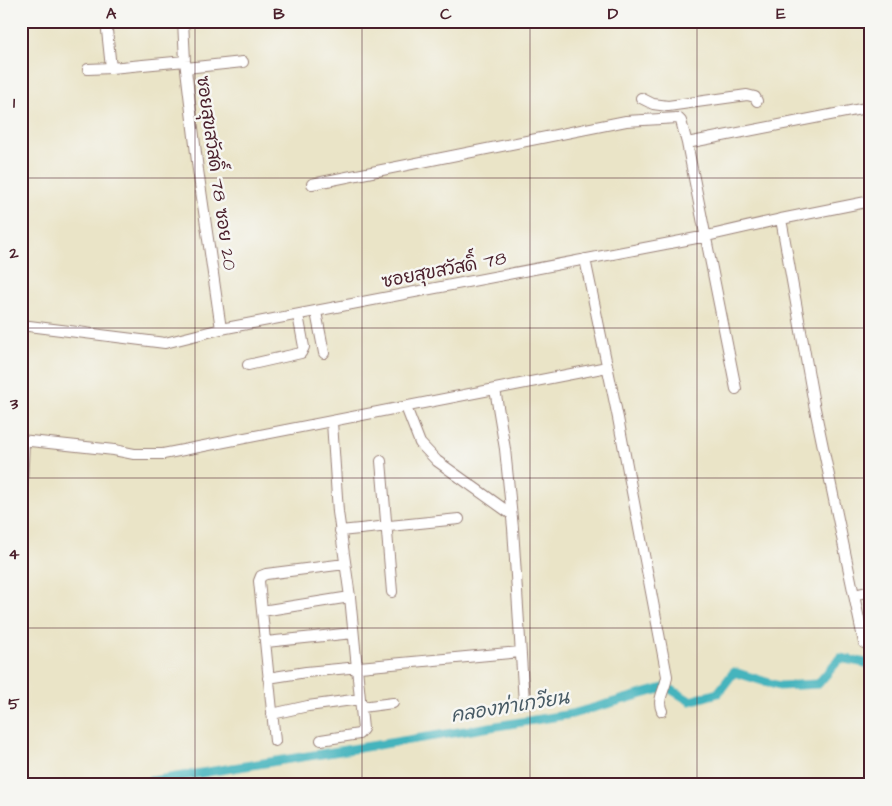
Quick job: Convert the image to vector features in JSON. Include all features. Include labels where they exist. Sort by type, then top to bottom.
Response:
[{"type":"street","points":[[106,21],[112,68]]},
{"type":"street","name":"ซอยสุขสวัสดิ์ 78 ซอย 20","points":[[182,21],[198,170],[221,330]]},
{"type":"street","points":[[88,69],[243,62]]},
{"type":"street","points":[[641,98],[659,105],[680,105],[747,95],[755,97],[757,101]]},
{"type":"street","points":[[680,105],[678,118],[681,121],[687,143],[707,236],[736,388]]},
{"type":"street","points":[[687,143],[871,107]]},
{"type":"street","points":[[312,184],[622,121],[678,118]]},
{"type":"street","name":"ซอยสุขสวัสดิ์ 78","points":[[21,325],[165,342],[707,236],[871,201]]},
{"type":"street","points":[[782,219],[814,404],[864,643]]},
{"type":"street","points":[[586,259],[666,669],[667,683],[660,707]]},
{"type":"street","points":[[316,312],[324,353]]},
{"type":"street","points":[[248,365],[302,353],[304,348],[298,315]]},
{"type":"street","points":[[21,510],[23,440],[134,454],[163,454],[607,367]]},
{"type":"street","points":[[495,389],[505,449],[524,703]]},
{"type":"street","points":[[406,407],[420,443],[437,461],[511,514]]},
{"type":"street","points":[[320,740],[362,732],[358,667],[340,531],[332,422]]},
{"type":"street","points":[[381,461],[392,592]]},
{"type":"street","points":[[340,531],[459,519]]},
{"type":"street","points":[[275,742],[259,581],[261,576],[266,574],[345,564]]},
{"type":"street","points":[[854,595],[871,591]]},
{"type":"street","points":[[262,610],[350,597]]},
{"type":"street","points":[[266,642],[353,633]]},
{"type":"street","points":[[268,678],[358,667],[520,652]]},
{"type":"street","points":[[272,714],[308,706],[393,703]]},
{"type":"waterway","name":"คลองท่าเกวียน","points":[[126,785],[572,714],[667,687],[690,701],[718,693],[734,672],[779,686],[818,684],[840,658],[871,664]]}]
